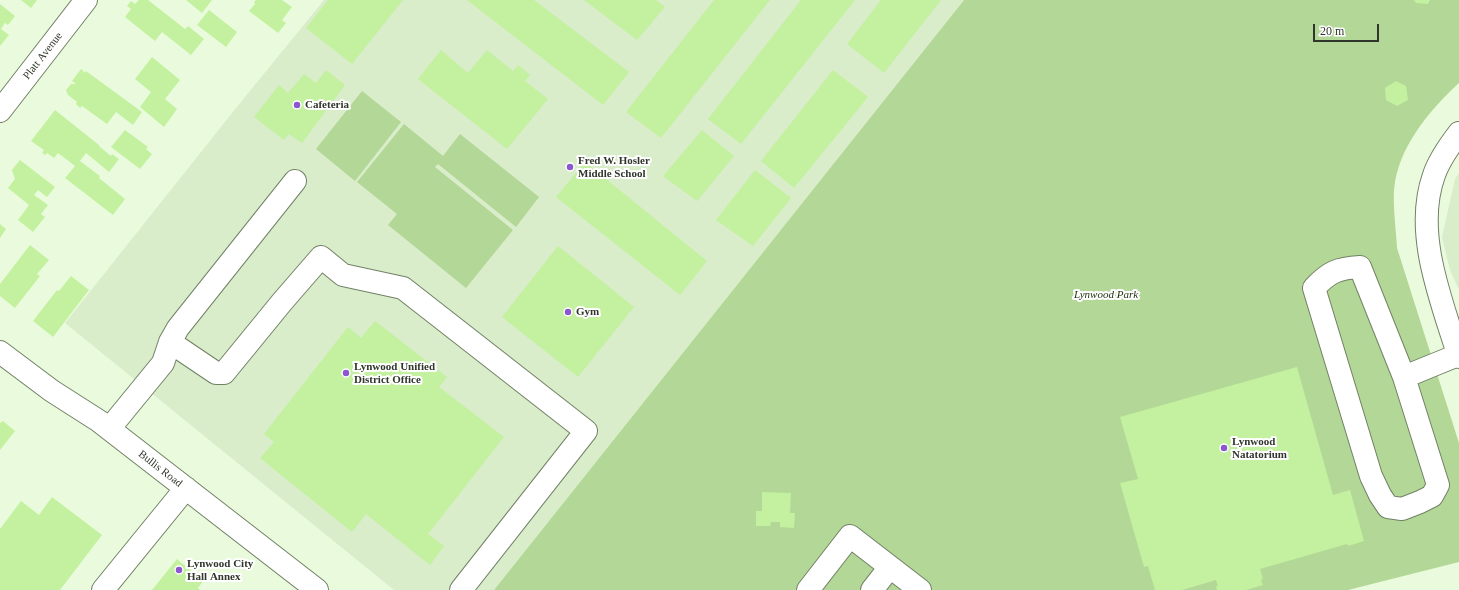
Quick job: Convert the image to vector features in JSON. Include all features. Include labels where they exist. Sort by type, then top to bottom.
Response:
[{"type":"street","name":"Platt Avenue","points":[[0,112],[86,0]]},
{"type":"street","points":[[1404,377],[1459,356],[1435,279],[1430,258],[1427,227],[1428,201],[1434,175],[1446,151],[1459,133]]},
{"type":"street","points":[[109,429],[163,363],[170,342],[178,328],[295,181]]},
{"type":"street","points":[[170,342],[216,373],[224,374],[282,302],[321,257],[343,275],[403,288],[586,431],[461,590]]},
{"type":"street","points":[[1360,267],[1404,377],[1438,485],[1432,496],[1402,509],[1388,507],[1380,495],[1371,476],[1314,288],[1325,277],[1344,268],[1360,267]]},
{"type":"street","name":"Bullis Road","points":[[0,352],[52,391],[99,421],[186,488],[308,587]]},
{"type":"street","points":[[103,590],[186,488]]},
{"type":"street","points":[[808,590],[850,536],[920,590]]},
{"type":"street","points":[[872,590],[890,567]]},
{"type":"shaded area","points":[[324,0],[964,0],[494,590],[394,590],[65,323]]},
{"type":"shaded area","points":[[1459,173],[1459,290],[1450,270],[1442,237],[1455,179]]},
{"type":"green space","name":"Lynwood Park","points":[[964,0],[1459,0],[1459,83],[1426,118],[1408,145],[1397,174],[1394,190],[1394,212],[1397,248],[1459,443],[1459,562],[1348,590],[494,590]]},
{"type":"green space","points":[[362,91],[401,122],[355,181],[316,149]]},
{"type":"green space","points":[[404,124],[443,156],[460,134],[539,197],[516,227],[438,164],[435,167],[513,230],[466,288],[388,225],[397,214],[357,182]]},
{"type":"building","points":[[21,0],[37,0],[31,8]]},
{"type":"building","points":[[139,0],[148,0],[185,29],[188,26],[204,39],[191,55],[162,32],[155,41],[125,17],[131,9],[127,6],[131,1],[135,4]]},
{"type":"building","points":[[186,0],[212,0],[202,13]]},
{"type":"building","points":[[256,0],[282,0],[292,7],[282,20],[286,23],[278,33],[249,11],[255,4],[254,2]]},
{"type":"building","points":[[328,0],[403,0],[352,64],[306,28]]},
{"type":"building","points":[[467,0],[534,0],[629,72],[603,105]]},
{"type":"building","points":[[584,0],[656,0],[665,7],[637,40]]},
{"type":"building","points":[[714,0],[770,0],[661,138],[626,112]]},
{"type":"building","points":[[801,0],[855,0],[741,144],[708,119]]},
{"type":"building","points":[[881,0],[941,0],[884,73],[847,44]]},
{"type":"building","points":[[1414,0],[1430,0],[1428,4],[1416,3]]},
{"type":"building","points":[[0,4],[15,16],[8,25],[5,23],[1,29],[9,35],[0,46]]},
{"type":"building","points":[[209,10],[237,32],[226,47],[197,25]]},
{"type":"building","points":[[441,50],[468,73],[487,50],[513,71],[518,65],[530,75],[525,81],[548,99],[507,149],[418,79]]},
{"type":"building","points":[[152,57],[180,80],[165,99],[177,109],[164,127],[140,107],[151,92],[135,79]]},
{"type":"building","points":[[81,69],[85,73],[86,71],[142,112],[133,125],[116,112],[107,124],[82,106],[80,108],[76,104],[77,102],[68,95],[66,90],[71,84],[76,84],[72,81]]},
{"type":"building","name":"Cafeteria","points":[[326,70],[345,85],[302,143],[289,134],[284,140],[254,117],[279,85],[288,93],[304,74],[316,83]]},
{"type":"building","points":[[833,70],[868,97],[794,188],[761,161]]},
{"type":"building","points":[[1396,81],[1406,86],[1408,100],[1397,106],[1386,100],[1385,88]]},
{"type":"building","points":[[55,110],[111,156],[112,154],[119,159],[109,172],[86,153],[80,161],[100,176],[99,178],[125,199],[113,215],[65,178],[75,166],[58,153],[54,158],[47,153],[45,155],[42,153],[44,150],[31,141]]},
{"type":"building","points":[[125,130],[148,147],[146,149],[152,154],[140,169],[111,147]]},
{"type":"building","points":[[702,130],[734,156],[697,201],[663,176]]},
{"type":"building","points":[[20,160],[55,187],[47,197],[38,190],[34,195],[48,205],[41,214],[45,217],[33,232],[18,220],[29,205],[8,188],[15,179],[12,170]]},
{"type":"building","points":[[585,162],[707,261],[680,295],[556,197]]},
{"type":"building","points":[[755,170],[791,198],[753,246],[716,220]]},
{"type":"building","points":[[0,224],[6,229],[0,238]]},
{"type":"building","points":[[30,245],[49,260],[37,274],[40,276],[15,308],[0,296],[0,284]]},
{"type":"building","name":"Gym","points":[[558,246],[634,307],[578,377],[502,317]]},
{"type":"building","points":[[71,276],[89,290],[53,337],[33,321],[57,290],[59,291]]},
{"type":"building","points":[[375,321],[447,377],[439,387],[504,437],[428,534],[444,546],[430,565],[366,514],[352,532],[260,458],[274,442],[264,434],[348,327],[361,338]]},
{"type":"building","name":"Lynwood Natatorium","points":[[1297,367],[1333,495],[1350,490],[1364,541],[1348,546],[1347,544],[1260,569],[1263,585],[1246,590],[1217,590],[1216,586],[1218,586],[1216,580],[1182,590],[1155,590],[1148,566],[1144,567],[1120,483],[1138,479],[1120,417]]},
{"type":"building","points":[[3,421],[15,431],[0,450],[0,423]]},
{"type":"building","points":[[762,492],[791,493],[790,513],[795,513],[794,528],[780,527],[780,522],[771,522],[770,526],[756,526],[756,511],[762,511]]},
{"type":"building","points":[[52,497],[102,535],[60,590],[0,590],[0,529],[21,501],[39,515]]},
{"type":"building","name":"Lynwood City Hall Annex","points":[[177,559],[203,581],[198,588],[200,590],[152,590]]},
{"type":"place","name":"Cafeteria","points":[[297,105]]},
{"type":"place","name":"Fred W. Hosler Middle School","points":[[570,167]]},
{"type":"place","name":"Gym","points":[[568,312]]},
{"type":"place","name":"Lynwood Unified District Office","points":[[346,373]]},
{"type":"place","name":"Lynwood Natatorium","points":[[1224,448]]},
{"type":"place","name":"Lynwood City Hall Annex","points":[[179,570]]}]
